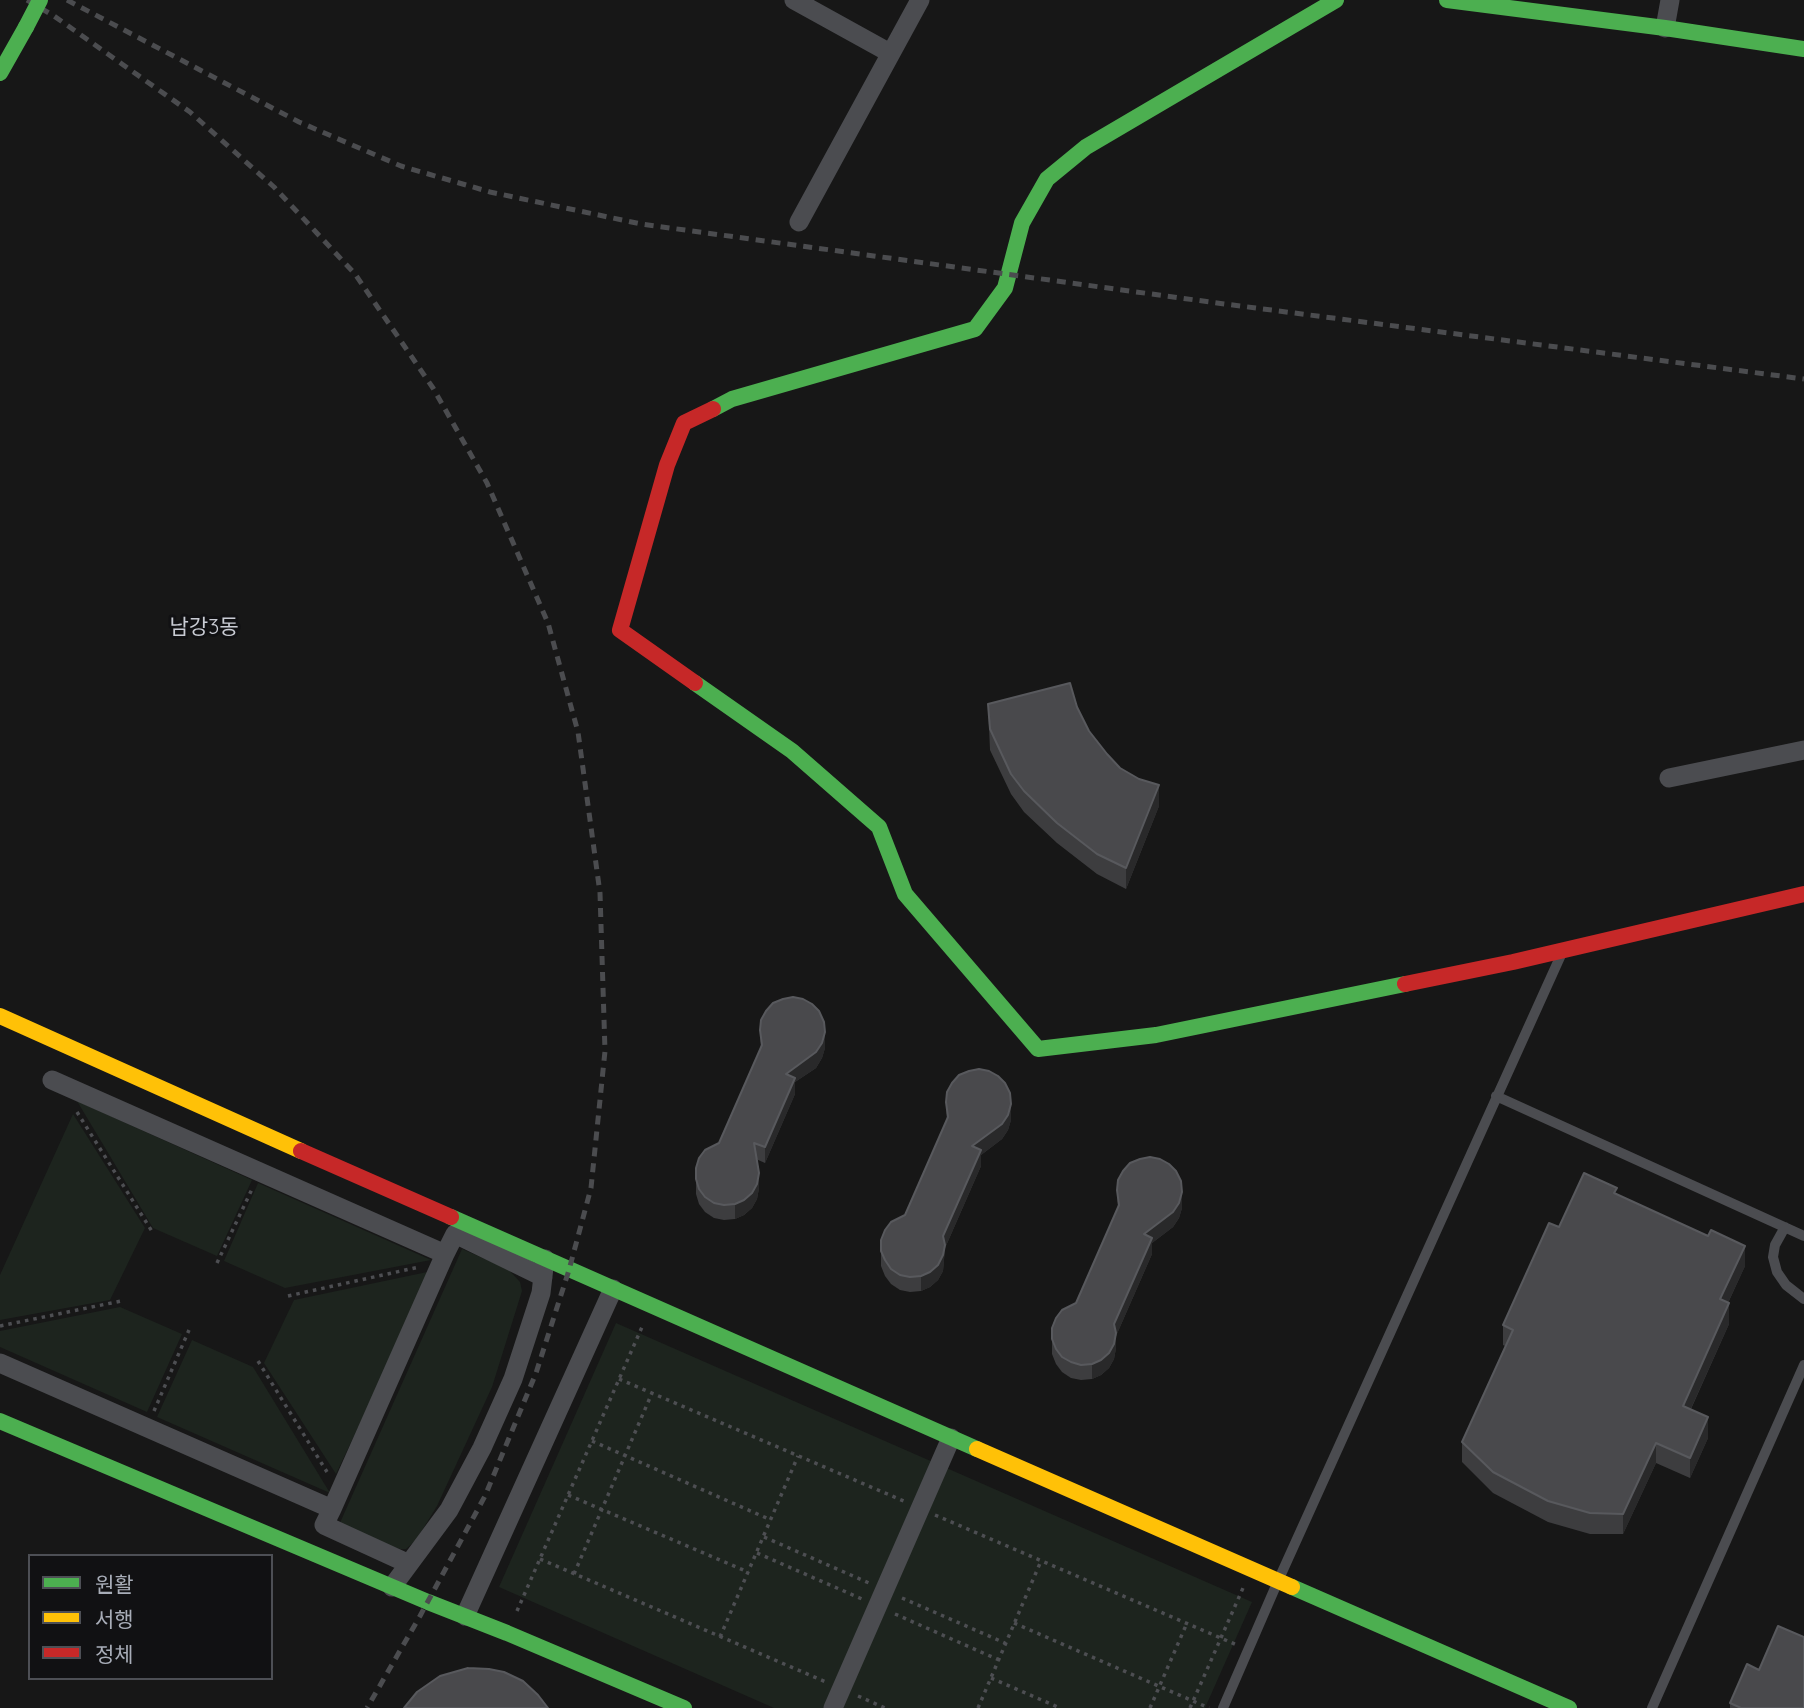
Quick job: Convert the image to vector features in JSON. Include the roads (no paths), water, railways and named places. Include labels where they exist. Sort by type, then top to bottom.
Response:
[{"type":"main road","points":[[0,73],[40,0]]},
{"type":"main road","points":[[1336,0],[1086,147],[1047,179],[1023,223],[1005,288],[975,329],[732,399],[684,423],[667,465],[620,630],[792,751],[879,827],[905,894],[1038,1049],[1156,1035],[1563,950],[1804,894]]},
{"type":"main road","points":[[1447,0],[1804,49]]},
{"type":"main road","points":[[0,1016],[544,1268],[612,1289],[1569,1708]]},
{"type":"main road","points":[[0,1421],[684,1708]]},
{"type":"street","points":[[794,0],[890,53]]},
{"type":"street","points":[[799,222],[920,0]]},
{"type":"street","points":[[1665,28],[1670,0]]},
{"type":"street","points":[[1669,778],[1804,750]]},
{"type":"street","points":[[55,1082],[260,1172],[444,1258]]},
{"type":"street","points":[[392,1587],[449,1510],[482,1448],[513,1379],[541,1293],[544,1268],[454,1234],[324,1525],[409,1563]]},
{"type":"street","points":[[465,1616],[612,1289]]},
{"type":"street","points":[[0,1363],[147,1428],[336,1501]]},
{"type":"street","points":[[833,1708],[951,1438]]},
{"type":"lane","points":[[1223,1708],[1563,950]]},
{"type":"lane","points":[[1496,1097],[1804,1236]]},
{"type":"lane","points":[[1784,1227],[1775,1245],[1773,1257],[1777,1272],[1786,1285],[1804,1299]]},
{"type":"lane","points":[[1652,1708],[1804,1365]]},
{"type":"railway","points":[[27,0],[54,16],[190,112],[274,187],[355,274],[433,388],[487,483],[548,623],[578,732],[600,893],[605,1051],[591,1188],[569,1270],[536,1373],[485,1496],[367,1708]]},
{"type":"railway","points":[[67,0],[299,122],[401,166],[490,192],[641,224],[1217,303],[1804,379]]},
{"type":"district","name":"남강3동","points":[[204,628]]}]
